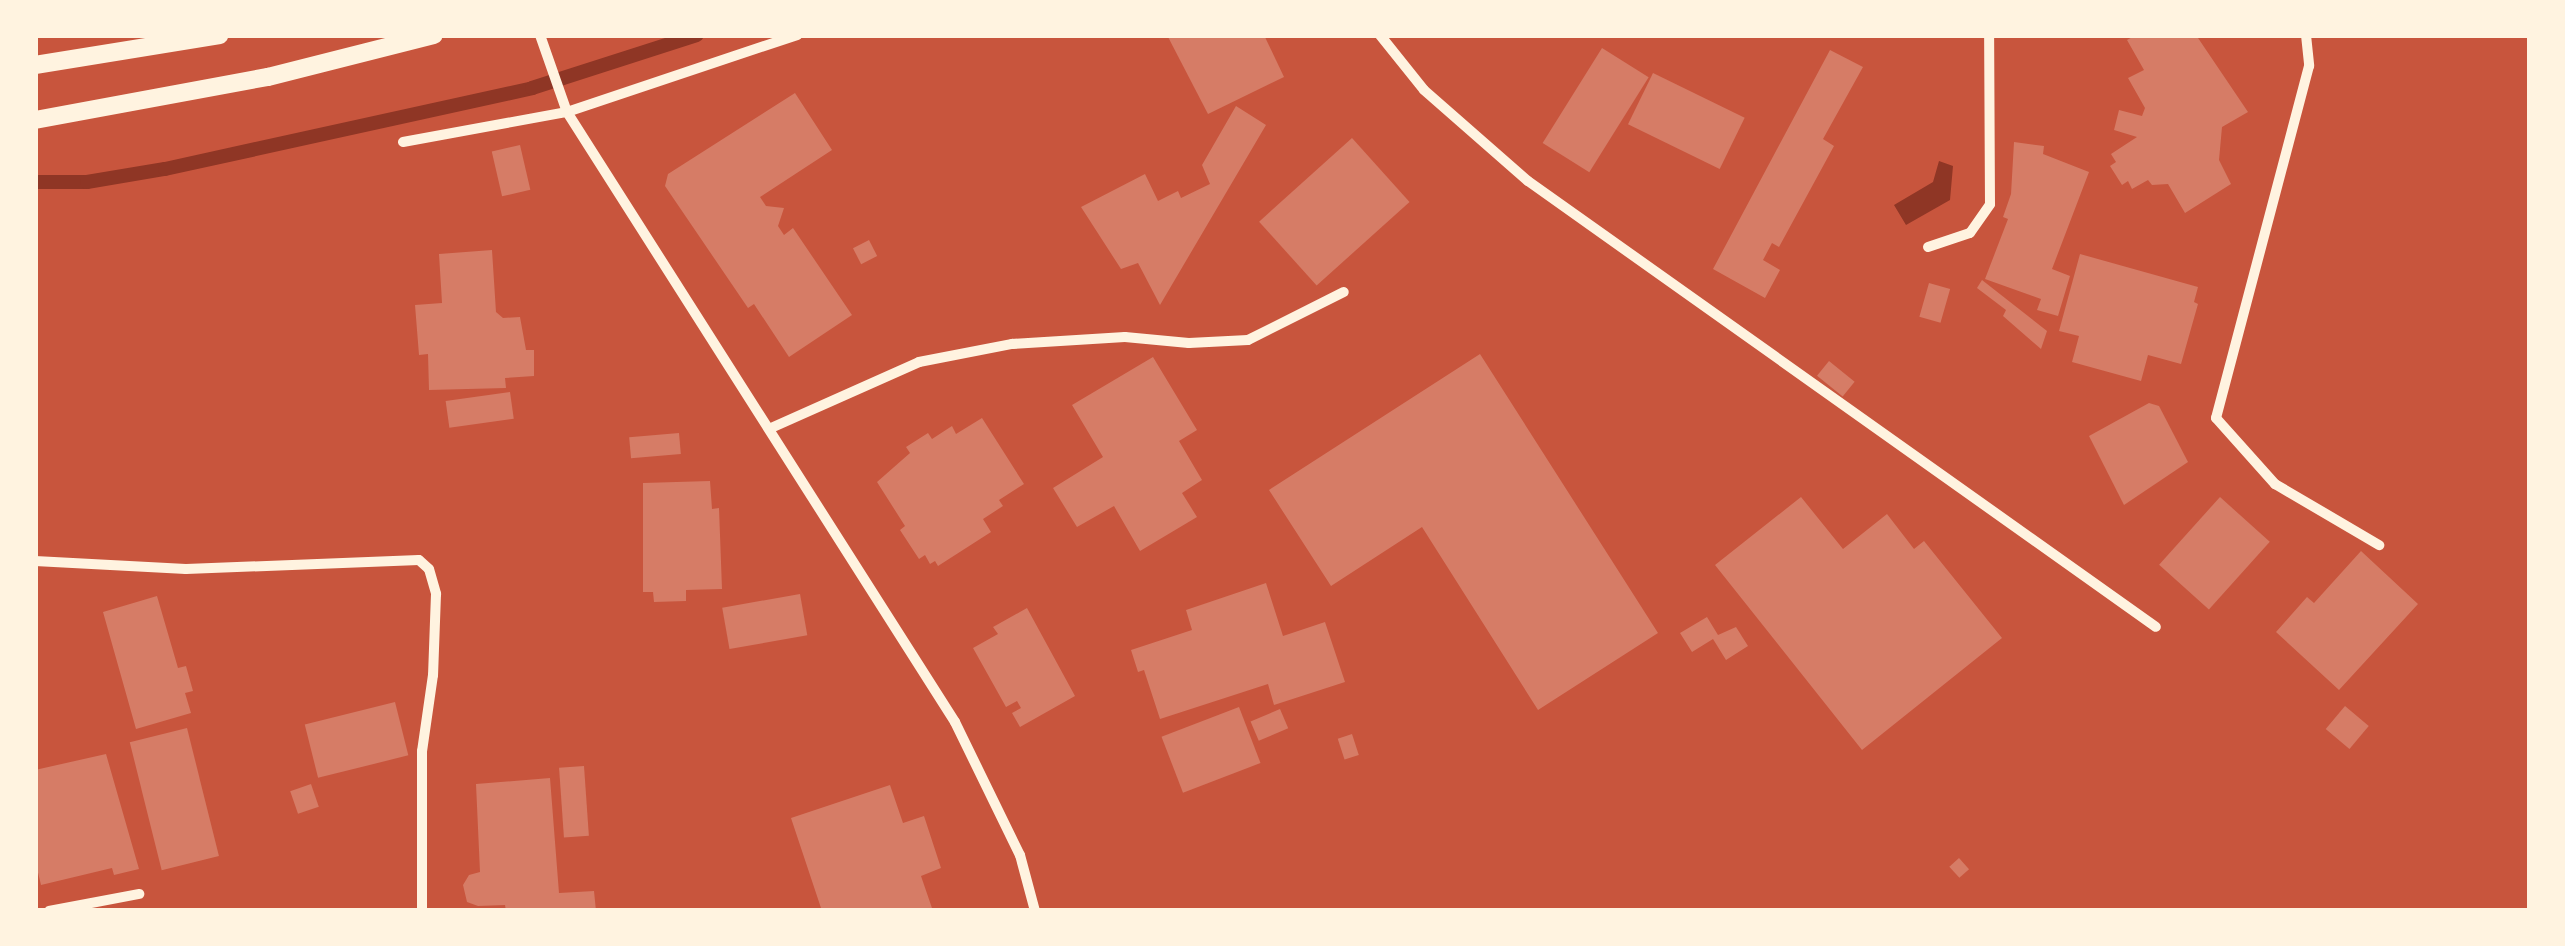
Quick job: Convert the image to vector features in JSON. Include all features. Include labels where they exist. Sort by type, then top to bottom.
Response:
[{"type":"street","points":[[35,65],[220,35]]},
{"type":"street","points":[[35,120],[268,77],[434,35]]},
{"type":"street","points":[[540,35],[567,112],[772,428],[954,722],[1020,855],[1035,911]]},
{"type":"street","points":[[403,142],[567,112],[798,35]]},
{"type":"street","points":[[1380,35],[1424,90],[1528,180],[2156,627]]},
{"type":"street","points":[[1928,247],[1970,234],[1990,204],[1989,35]]},
{"type":"street","points":[[2306,35],[2310,66],[2216,418],[2275,484],[2379,545]]},
{"type":"street","points":[[772,428],[919,362],[1031,343],[1125,337],[1189,343],[1248,340],[1344,292]]},
{"type":"street","points":[[35,562],[186,568],[419,560],[429,570],[436,594],[433,674],[422,751],[422,911]]},
{"type":"street","points":[[49,911],[139,894]]},
{"type":"shaded area","points":[[1939,161],[1953,166],[1950,200],[1906,225],[1894,205],[1933,182]]},
{"type":"building","points":[[1167,35],[1264,35],[1284,77],[1208,114]]},
{"type":"building","points":[[2136,35],[2196,35],[2248,112],[2222,127],[2219,160],[2231,184],[2185,213],[2168,184],[2152,185],[2148,180],[2132,189],[2128,181],[2122,185],[2110,166],[2116,162],[2111,154],[2137,137],[2114,130],[2119,110],[2142,116],[2145,108],[2128,78],[2144,70],[2127,40]]},
{"type":"building","points":[[1602,48],[1649,77],[1589,172],[1543,143]]},
{"type":"building","points":[[1830,50],[1863,67],[1823,139],[1834,146],[1779,247],[1772,243],[1763,260],[1780,270],[1765,298],[1713,269]]},
{"type":"building","points":[[1653,73],[1745,118],[1720,169],[1628,124]]},
{"type":"building","points":[[795,93],[832,150],[760,197],[766,206],[784,208],[778,226],[784,235],[793,228],[852,315],[789,357],[754,304],[748,308],[665,186],[668,174]]},
{"type":"building","points":[[1236,106],[1266,125],[1160,305],[1138,263],[1121,269],[1081,207],[1145,174],[1158,201],[1178,191],[1181,198],[1210,184],[1202,165]]},
{"type":"building","points":[[1352,138],[1410,202],[1317,286],[1259,222]]},
{"type":"building","points":[[2014,142],[2044,146],[2043,154],[2089,172],[2052,269],[2070,276],[2058,316],[2037,310],[2041,299],[1985,279],[2008,219],[2003,217],[2011,194]]},
{"type":"building","points":[[520,145],[530,190],[502,196],[492,152]]},
{"type":"building","points":[[869,240],[877,256],[861,264],[853,248]]},
{"type":"building","points":[[492,250],[496,312],[503,318],[520,317],[526,350],[534,350],[534,376],[505,378],[506,388],[429,390],[428,354],[419,355],[415,305],[442,303],[439,254]]},
{"type":"building","points":[[2080,254],[2198,287],[2194,302],[2198,304],[2181,364],[2148,355],[2141,381],[2072,362],[2079,336],[2059,331]]},
{"type":"building","points":[[1982,280],[2047,331],[2041,349],[2003,316],[2006,310],[1977,288]]},
{"type":"building","points":[[1929,283],[1950,289],[1941,323],[1919,317]]},
{"type":"building","points":[[1480,354],[1658,633],[1538,710],[1422,527],[1331,586],[1269,490]]},
{"type":"building","points":[[1153,357],[1197,430],[1179,441],[1202,480],[1182,493],[1197,517],[1140,551],[1114,506],[1077,527],[1053,488],[1103,457],[1072,405]]},
{"type":"building","points":[[1829,361],[1855,382],[1843,397],[1817,376]]},
{"type":"building","points":[[510,392],[514,419],[449,428],[446,401]]},
{"type":"building","points":[[2149,403],[2159,406],[2188,462],[2124,505],[2089,436]]},
{"type":"building","points":[[982,418],[1024,484],[999,500],[1003,506],[983,519],[991,532],[938,566],[935,561],[930,564],[925,555],[919,559],[900,530],[905,526],[877,482],[910,453],[906,447],[928,433],[932,439],[952,426],[956,434]]},
{"type":"building","points":[[679,433],[681,454],[631,458],[629,437]]},
{"type":"building","points":[[710,481],[712,509],[719,508],[722,589],[686,590],[686,601],[654,602],[653,592],[643,592],[643,483]]},
{"type":"building","points":[[1801,497],[1843,549],[1887,514],[1914,549],[1924,541],[2002,638],[1862,750],[1715,565]]},
{"type":"building","points":[[2220,497],[2270,542],[2209,609],[2159,565]]},
{"type":"building","points":[[2361,551],[2418,604],[2339,690],[2276,632],[2307,597],[2314,603]]},
{"type":"building","points":[[1266,583],[1283,636],[1325,622],[1345,682],[1274,705],[1268,684],[1160,719],[1144,670],[1138,672],[1131,650],[1192,630],[1186,610]]},
{"type":"building","points":[[800,594],[807,635],[729,649],[722,608]]},
{"type":"building","points":[[157,596],[178,668],[186,666],[193,691],[185,693],[191,713],[136,729],[103,612]]},
{"type":"building","points":[[1027,608],[1075,696],[1020,727],[1012,713],[1021,708],[1017,701],[1006,707],[973,648],[998,634],[993,627]]},
{"type":"building","points":[[1707,617],[1718,635],[1736,627],[1748,646],[1726,660],[1713,639],[1692,652],[1680,633]]},
{"type":"building","points":[[395,702],[408,755],[318,778],[305,724]]},
{"type":"building","points":[[2345,706],[2369,726],[2349,749],[2326,729]]},
{"type":"building","points":[[1239,707],[1261,763],[1183,793],[1162,737]]},
{"type":"building","points":[[1280,709],[1288,728],[1259,741],[1251,722]]},
{"type":"building","points":[[187,728],[219,856],[162,870],[130,742]]},
{"type":"building","points":[[1352,734],[1359,755],[1345,760],[1338,739]]},
{"type":"building","points":[[106,754],[139,869],[114,875],[112,868],[41,885],[35,860],[35,770]]},
{"type":"building","points":[[584,766],[589,836],[564,838],[559,768]]},
{"type":"building","points":[[550,778],[559,893],[594,891],[596,911],[506,911],[505,905],[478,906],[467,902],[463,885],[469,875],[480,872],[476,784]]},
{"type":"building","points":[[311,784],[319,807],[298,814],[290,791]]},
{"type":"building","points":[[890,785],[903,823],[924,816],[941,868],[921,876],[933,911],[822,911],[791,818]]},
{"type":"building","points":[[1959,858],[1969,869],[1959,878],[1949,867]]},
{"type":"waterway","points":[[35,182],[87,182],[165,169],[532,88],[697,35]]}]
